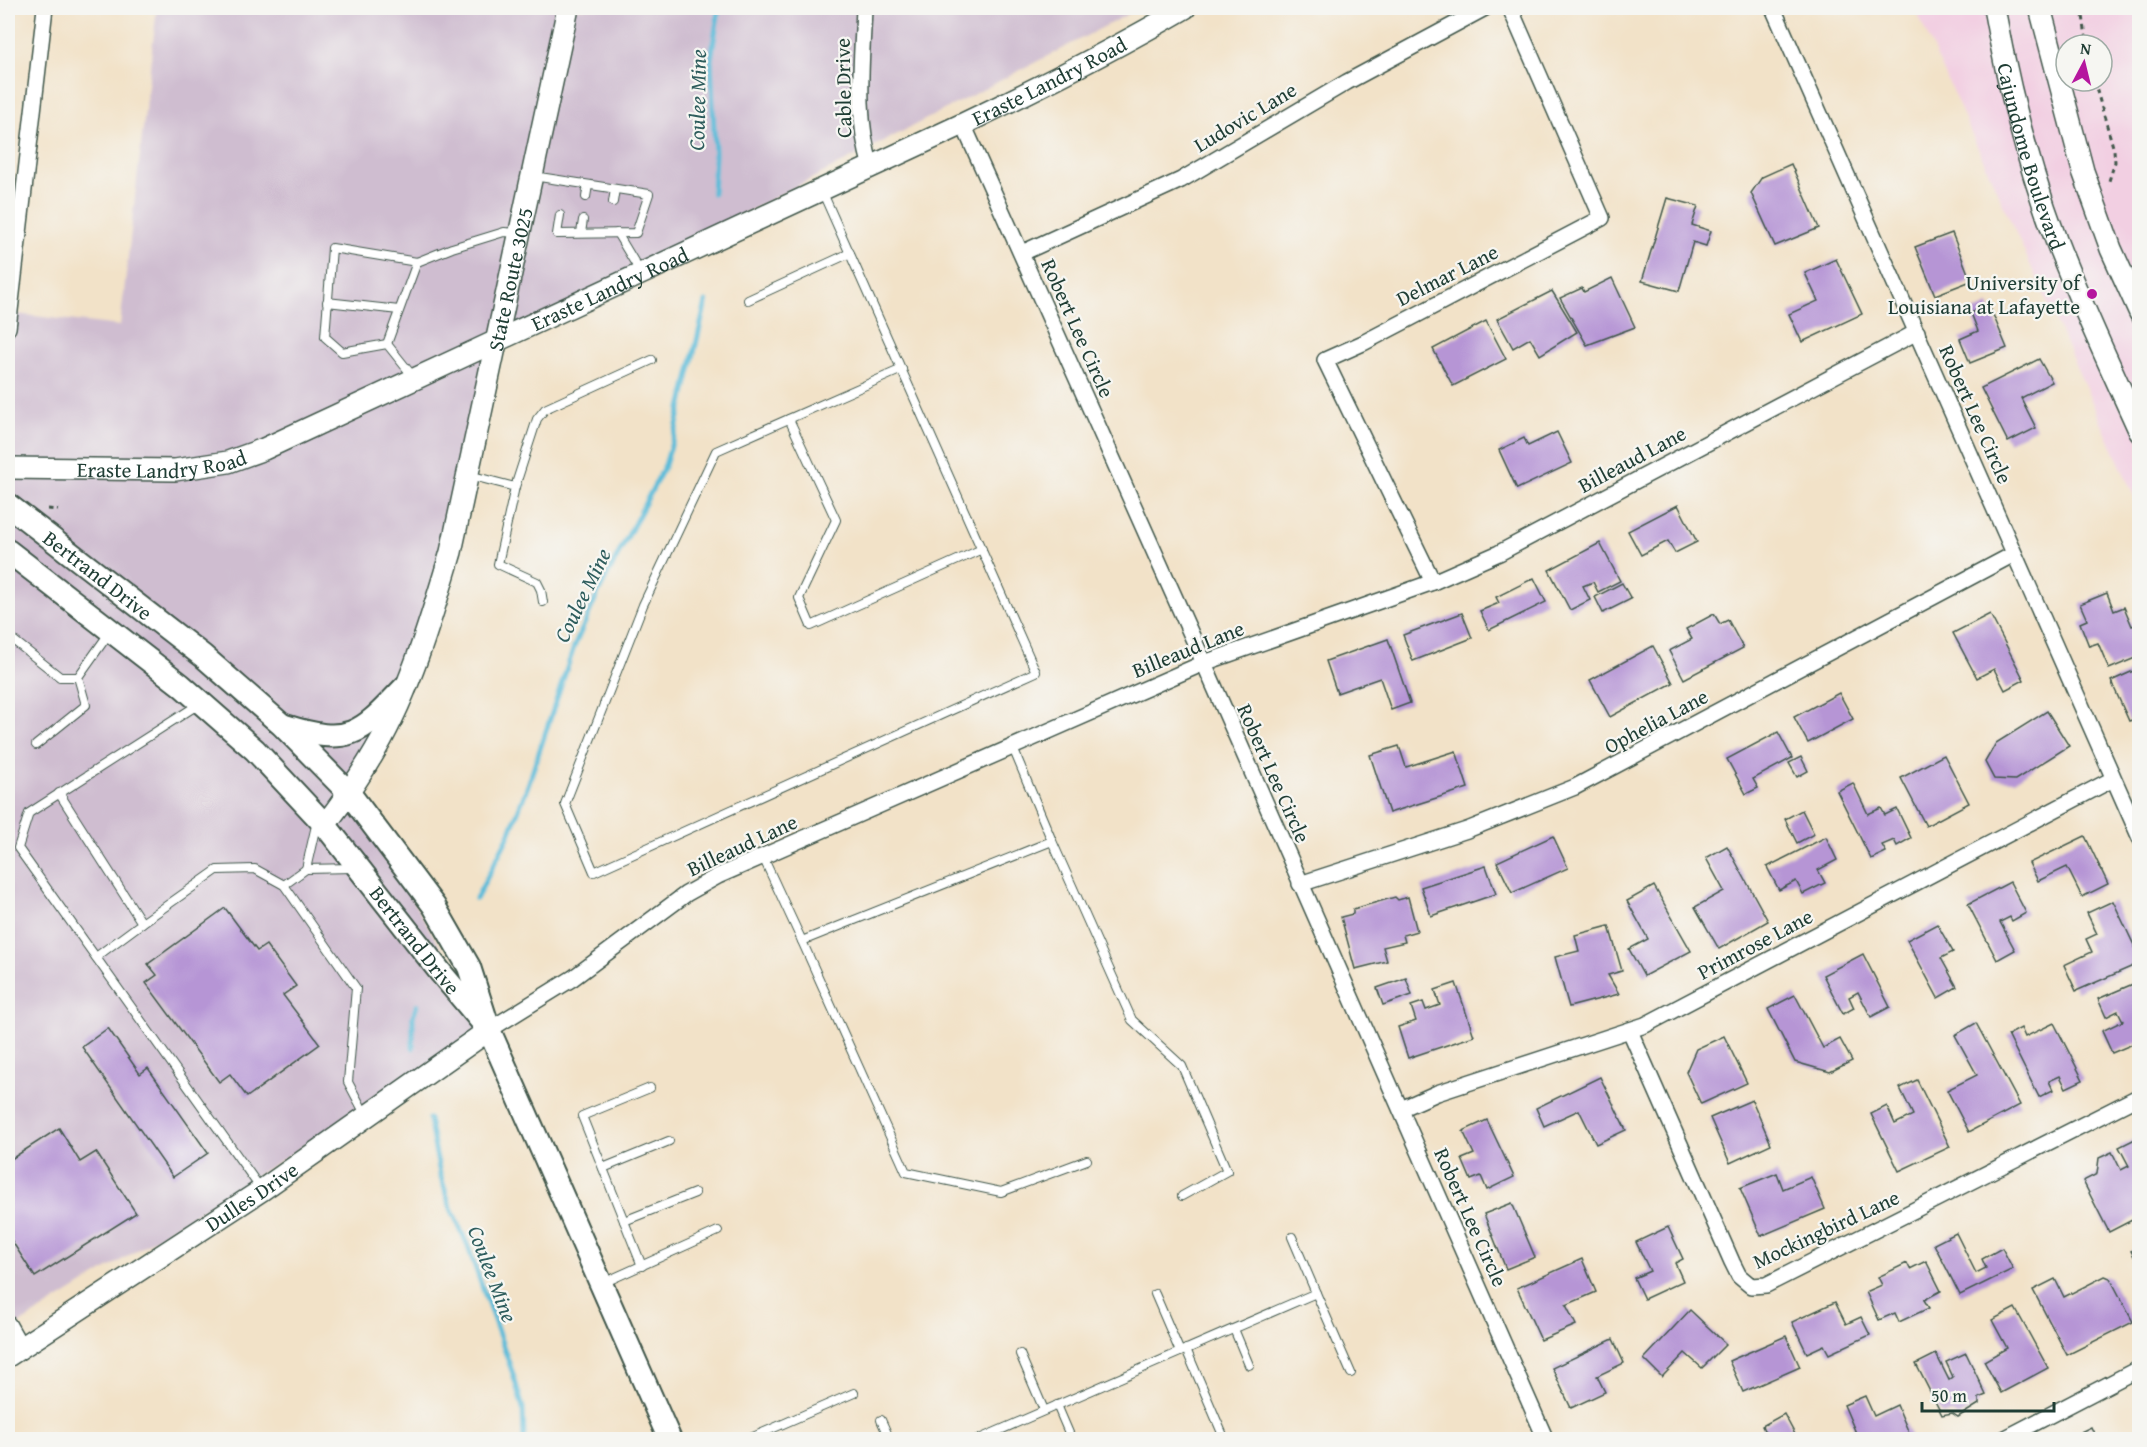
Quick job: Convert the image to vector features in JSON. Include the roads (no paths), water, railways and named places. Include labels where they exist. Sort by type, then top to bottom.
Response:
[{"type":"main road","name":"Bertrand Drive","points":[[8,505],[203,656],[282,725],[349,793],[434,906],[469,967],[489,1030],[670,1440]]},
{"type":"main road","name":"Bertrand Drive","points":[[8,551],[201,702],[255,750],[321,820],[361,868],[441,973],[489,1030]]},
{"type":"main road","points":[[282,725],[307,734],[330,737],[353,733],[371,722],[405,687]]},
{"type":"street","points":[[8,328],[45,8]]},
{"type":"street","name":"State Route 3025","points":[[321,820],[349,793],[377,747],[425,637],[451,552],[568,8]]},
{"type":"street","name":"Cable Drive","points":[[864,8],[860,106],[864,144],[871,167]]},
{"type":"street","name":"Eraste Landry Road","points":[[8,468],[150,471],[196,468],[228,462],[264,449],[963,124],[1052,80],[1185,8]]},
{"type":"street","name":"Ludovic Lane","points":[[1022,253],[1181,180],[1347,82],[1485,8]]},
{"type":"street","name":"Delmar Lane","points":[[1433,582],[1325,360],[1363,343],[1602,218],[1510,8]]},
{"type":"street","name":"Robert Lee Circle","points":[[1773,8],[2139,838]]},
{"type":"street","name":"Cajundome Boulevard","points":[[1994,8],[2022,133],[2056,240],[2139,432]]},
{"type":"street","name":"Cajundome Boulevard","points":[[2040,8],[2083,171],[2139,313]]},
{"type":"street","name":"Robert Lee Circle","points":[[963,124],[1204,663],[1546,1440]]},
{"type":"street","name":"Billeaud Lane","points":[[489,1030],[573,978],[686,894],[718,876],[1204,663],[1433,582],[1499,553],[1917,332]]},
{"type":"street","name":"Ophelia Lane","points":[[1300,884],[1467,830],[1567,790],[2014,554]]},
{"type":"street","name":"Primrose Lane","points":[[1401,1109],[1437,1093],[1645,1025],[2113,779]]},
{"type":"street","name":"Dulles Drive","points":[[14,1352],[262,1190],[489,1030]]},
{"type":"street","name":"Mockingbird Lane","points":[[1630,1031],[1732,1262],[1739,1276],[1751,1286],[1766,1285],[2139,1096]]},
{"type":"street","points":[[8,1324],[14,1352]]},
{"type":"street","points":[[2002,1440],[2139,1368]]},
{"type":"lane","points":[[531,176],[649,194],[636,233],[617,233],[609,229],[557,234],[560,215]]},
{"type":"lane","points":[[562,192],[564,181]]},
{"type":"lane","points":[[586,197],[588,185]]},
{"type":"lane","points":[[613,202],[615,189]]},
{"type":"lane","points":[[822,190],[850,254],[902,369],[982,549],[1036,672],[594,872],[565,804],[643,605],[716,451],[902,369]]},
{"type":"lane","points":[[581,233],[583,220]]},
{"type":"lane","points":[[387,344],[342,352],[325,338],[332,248],[417,262],[452,248],[504,232],[519,233]]},
{"type":"lane","points":[[617,233],[642,274]]},
{"type":"lane","points":[[748,300],[850,254]]},
{"type":"lane","points":[[387,344],[417,262]]},
{"type":"lane","points":[[327,302],[399,310]]},
{"type":"lane","points":[[387,344],[416,380]]},
{"type":"lane","points":[[543,602],[537,582],[498,564],[515,487],[537,419],[545,410],[652,360]]},
{"type":"lane","points":[[789,419],[836,520],[799,598],[811,626],[982,549]]},
{"type":"lane","points":[[468,474],[515,487]]},
{"type":"lane","points":[[78,676],[110,631]]},
{"type":"lane","points":[[8,636],[60,677],[78,676]]},
{"type":"lane","points":[[36,744],[86,705],[78,676]]},
{"type":"lane","points":[[201,702],[29,813],[18,848],[262,1190]]},
{"type":"lane","points":[[1013,748],[1132,1020],[1182,1066],[1227,1171],[1182,1196]]},
{"type":"lane","points":[[59,793],[142,923]]},
{"type":"lane","points":[[306,869],[321,820]]},
{"type":"lane","points":[[802,941],[1052,841]]},
{"type":"lane","points":[[763,856],[906,1172],[1001,1192],[1087,1160]]},
{"type":"lane","points":[[284,885],[306,869],[361,868]]},
{"type":"lane","points":[[96,957],[217,870],[255,869],[284,885],[356,988],[348,1082],[366,1117]]},
{"type":"lane","points":[[642,1266],[582,1116],[650,1088]]},
{"type":"lane","points":[[603,1168],[669,1141]]},
{"type":"lane","points":[[624,1221],[695,1192]]},
{"type":"lane","points":[[602,1283],[718,1232]]},
{"type":"lane","points":[[1292,1237],[1351,1373]]},
{"type":"lane","points":[[977,1440],[1317,1293]]},
{"type":"lane","points":[[1155,1294],[1224,1440]]},
{"type":"lane","points":[[1233,1329],[1249,1365]]},
{"type":"lane","points":[[1020,1354],[1044,1410]]},
{"type":"lane","points":[[746,1440],[854,1393]]},
{"type":"lane","points":[[1057,1405],[1072,1440]]},
{"type":"lane","points":[[881,1420],[890,1440]]},
{"type":"waterway","name":"Coulee Mine","points":[[713,193],[715,154],[711,59],[719,8]]},
{"type":"waterway","name":"Coulee Mine","points":[[476,899],[509,835],[574,647],[598,593],[665,465],[676,429],[706,302]]},
{"type":"waterway","name":"Coulee Mine","points":[[413,1048],[413,1016],[417,1005]]},
{"type":"waterway","name":"Coulee Mine","points":[[429,1119],[440,1174],[450,1206],[467,1244],[513,1374],[523,1408],[524,1440]]},
{"type":"place","name":"University of Louisiana at Lafayette","points":[[2092,294]]}]
